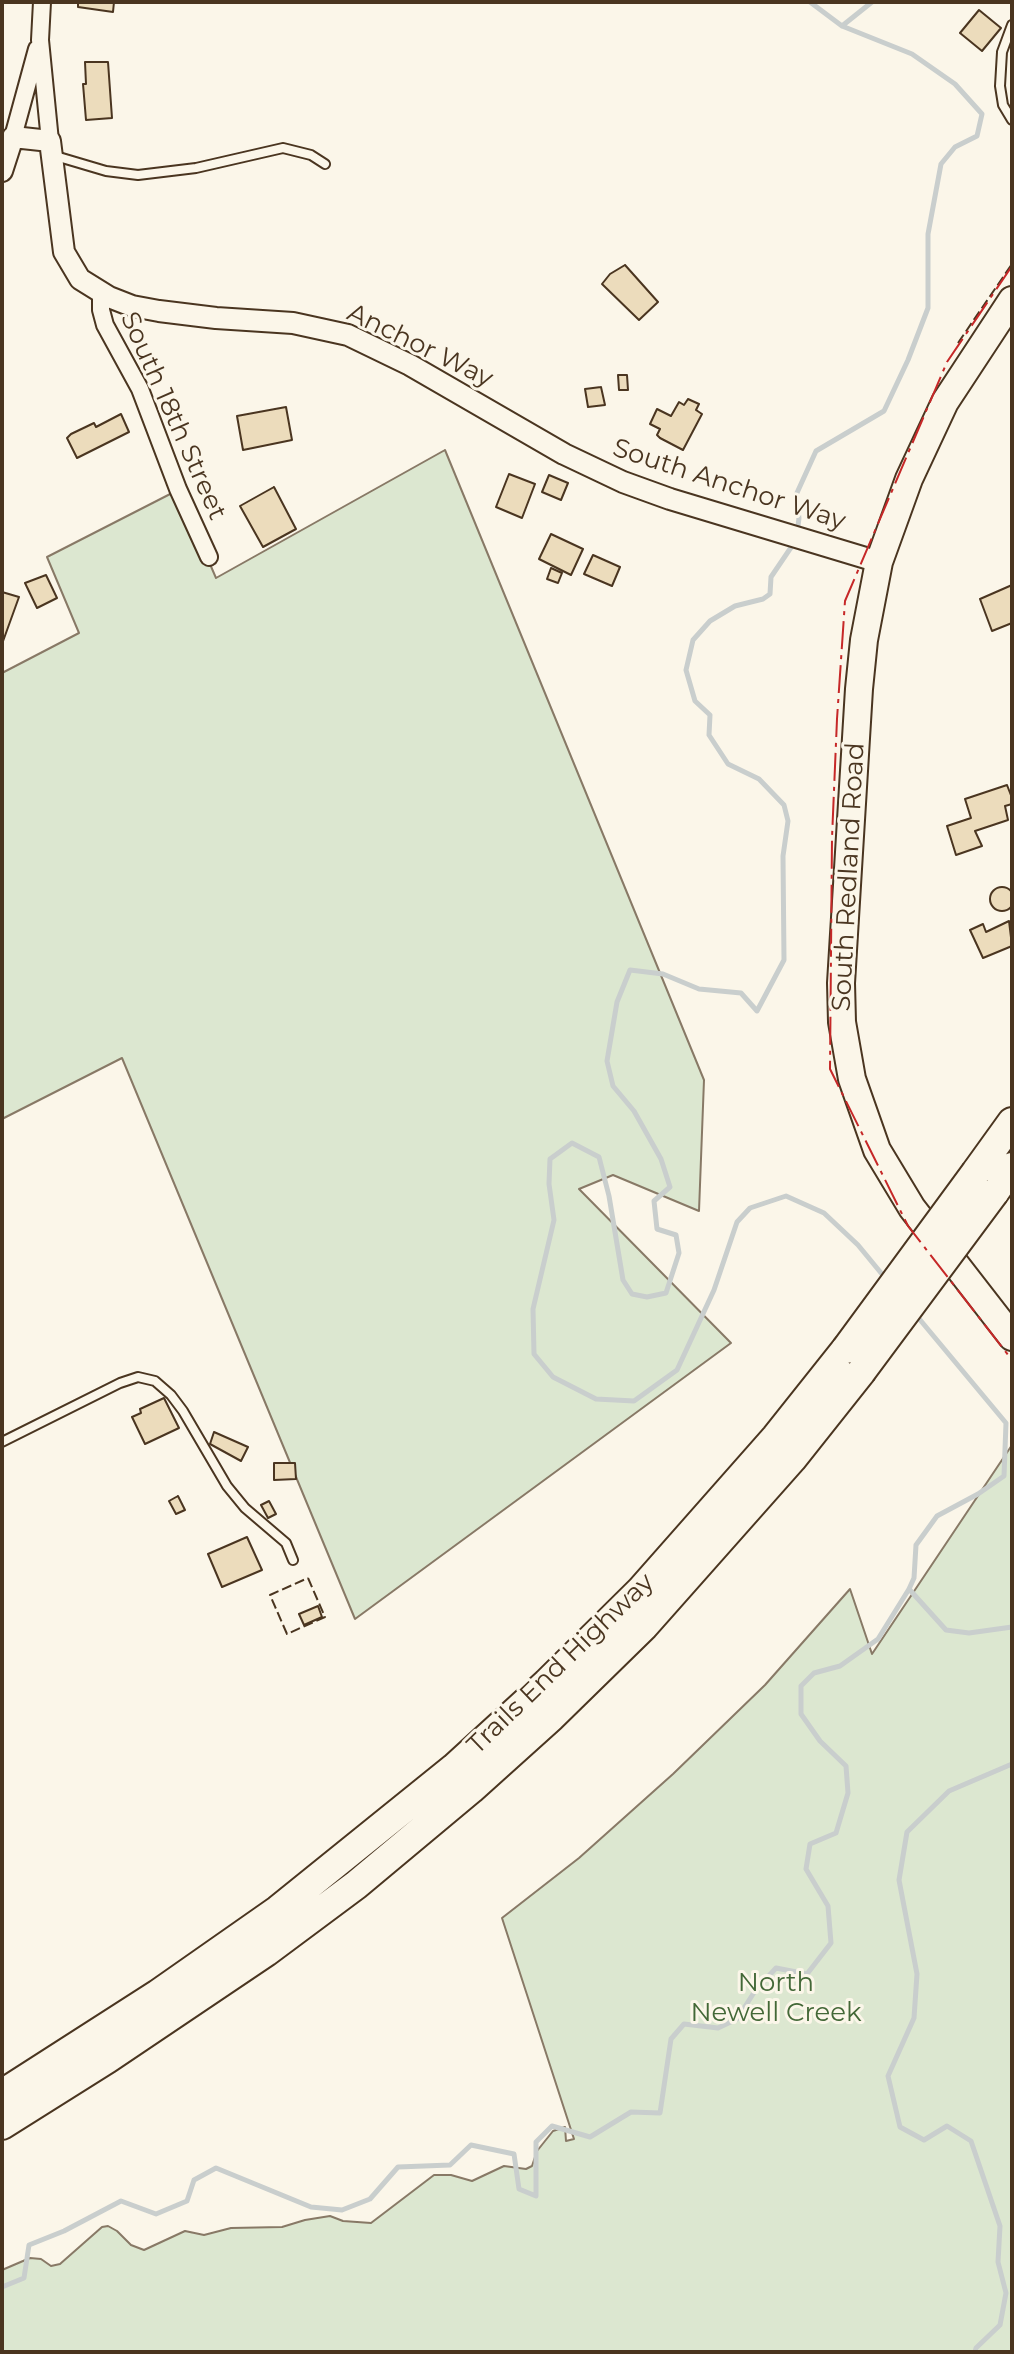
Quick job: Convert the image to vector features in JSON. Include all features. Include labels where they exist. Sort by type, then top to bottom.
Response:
[{"type":"highway","name":"Trails End Highway","points":[[2,2125],[266,1952],[356,1885],[551,1717],[679,1588],[792,1459],[854,1360],[985,1183],[1012,1122]]},
{"type":"highway","name":"Trails End Highway","points":[[985,1183],[1012,1167]]},
{"type":"highway","name":"Trails End Highway","points":[[2,2094],[158,1994],[278,1910],[454,1768],[547,1683],[641,1590],[767,1448],[854,1360]]},
{"type":"main road","name":"South Redland Road","points":[[1012,300],[945,402],[904,491],[879,562],[864,640],[841,959],[841,1005],[846,1051],[865,1121],[893,1179],[922,1222],[1012,1337]]},
{"type":"street","points":[[42,2],[40,40],[64,252],[80,279],[101,292]]},
{"type":"street","points":[[2,171],[40,40]]},
{"type":"street","points":[[13,137],[51,148]]},
{"type":"street","name":"Anchor Way","points":[[101,292],[146,309],[293,323],[348,335],[410,365],[564,454]]},
{"type":"street","name":"South 18th Street","points":[[101,292],[105,325],[140,389],[178,489],[209,557]]},
{"type":"street","name":"South Anchor Way","points":[[564,454],[634,486],[879,562]]},
{"type":"lane","points":[[1012,25],[1002,52],[1000,86],[1003,105],[1012,120]]},
{"type":"lane","points":[[51,148],[106,171],[138,175],[196,168],[283,148],[311,155],[325,164]]},
{"type":"lane","points":[[2,1442],[120,1383],[138,1377],[155,1381],[183,1411],[227,1486],[245,1508],[286,1543],[293,1560]]},
{"type":"green space","points":[[445,450],[704,1080],[699,1211],[613,1175],[579,1189],[731,1343],[355,1619],[122,1058],[2,1119],[2,673],[79,633],[47,557],[178,490],[216,578]]},
{"type":"green space","name":"North Newell Creek","points":[[1012,1445],[1012,2352],[2,2352],[2,2270],[30,2258],[41,2259],[51,2266],[60,2264],[102,2227],[108,2226],[131,2245],[144,2250],[185,2231],[204,2235],[231,2228],[282,2227],[330,2216],[343,2221],[371,2223],[434,2175],[451,2175],[472,2181],[504,2166],[526,2169],[532,2166],[537,2151],[553,2131],[565,2127],[566,2141],[574,2139],[502,1918],[579,1858],[673,1774],[765,1685],[850,1589],[872,1654]]},
{"type":"building","points":[[78,2],[114,2],[113,12],[78,7]]},
{"type":"building","points":[[979,10],[1001,28],[982,51],[960,33]]},
{"type":"building","points":[[85,62],[108,62],[112,118],[86,120]]},
{"type":"building","points":[[625,265],[658,302],[639,320],[602,284],[610,274]]},
{"type":"building","points":[[618,375],[627,375],[628,390],[619,390]]},
{"type":"building","points":[[601,387],[605,405],[588,407],[585,389]]},
{"type":"building","points":[[688,399],[699,404],[696,410],[702,414],[683,450],[660,438],[657,435],[660,429],[650,424],[657,409],[671,416],[679,402],[684,405]]},
{"type":"building","points":[[286,407],[292,440],[243,450],[237,416]]},
{"type":"building","points":[[121,414],[129,432],[77,458],[67,438],[71,434],[94,423],[96,427]]},
{"type":"building","points":[[509,474],[535,484],[522,518],[496,507]]},
{"type":"building","points":[[549,475],[568,483],[561,500],[542,492]]},
{"type":"building","points":[[274,487],[296,529],[263,547],[240,506]]},
{"type":"building","points":[[551,534],[583,549],[571,575],[539,559]]},
{"type":"building","points":[[593,555],[620,567],[612,586],[584,574]]},
{"type":"building","points":[[551,568],[562,573],[558,583],[547,579]]},
{"type":"building","points":[[46,575],[57,598],[37,608],[25,583]]},
{"type":"building","points":[[1012,585],[1012,623],[992,631],[980,599]]},
{"type":"building","points":[[2,592],[19,597],[2,644]]},
{"type":"building","points":[[1007,785],[1012,798],[1012,804],[1005,806],[1008,820],[975,831],[982,846],[956,855],[947,826],[971,818],[965,799]]},
{"type":"building","points":[[1002,887],[1013,894],[1014,899],[1007,910],[1002,911],[991,904],[990,899],[997,888]]},
{"type":"building","points":[[1009,921],[1012,946],[983,958],[970,930],[983,924],[986,932]]},
{"type":"building","points":[[164,1398],[179,1428],[145,1444],[132,1417],[141,1413],[140,1409]]},
{"type":"building","points":[[214,1432],[248,1447],[241,1461],[210,1444]]},
{"type":"building","points":[[274,1463],[295,1463],[296,1479],[274,1480]]},
{"type":"building","points":[[178,1496],[185,1510],[176,1514],[169,1501]]},
{"type":"building","points":[[269,1501],[276,1514],[268,1518],[261,1505]]},
{"type":"building","points":[[247,1537],[262,1570],[222,1587],[208,1554]]},
{"type":"building","points":[[318,1606],[322,1617],[304,1625],[299,1614]]},
{"type":"waterway","points":[[797,534],[799,518],[796,495],[816,451],[884,411],[908,360],[928,308],[928,234],[941,164],[955,147],[977,136],[982,114],[955,84],[912,54],[842,26],[810,2]]},
{"type":"waterway","points":[[842,26],[872,2]]},
{"type":"waterway","points":[[794,543],[771,577],[770,594],[763,599],[735,606],[710,621],[693,640],[686,670],[695,701],[710,715],[709,735],[728,764],[759,779],[784,805],[788,821],[783,856],[784,960],[757,1011],[741,993],[699,989],[663,974],[630,970],[617,1002],[607,1061],[613,1086],[634,1111],[661,1159],[670,1187],[654,1201],[657,1229],[676,1235],[679,1253],[666,1293],[647,1297],[632,1294],[623,1280],[599,1157],[572,1143],[550,1159],[549,1184],[554,1220],[533,1309],[534,1354],[553,1377],[596,1399],[634,1401],[677,1370],[714,1290],[737,1222],[750,1208],[786,1196],[824,1213],[858,1245],[886,1279]]},
{"type":"waterway","points":[[916,1315],[1006,1423],[1004,1476],[937,1516],[916,1545],[914,1578],[909,1589],[946,1630],[969,1633],[1012,1627]]},
{"type":"waterway","points":[[2,2287],[24,2278],[29,2245],[64,2231],[121,2201],[156,2214],[187,2201],[194,2180],[216,2168],[311,2207],[342,2210],[370,2199],[398,2167],[450,2165],[471,2145],[514,2154],[519,2189],[536,2196],[536,2142],[552,2126],[590,2137],[631,2112],[660,2113],[671,2039],[684,2024],[718,2028],[737,2019],[755,1991],[776,1968],[807,1974],[831,1943],[828,1906],[806,1869],[810,1844],[836,1833],[848,1793],[846,1766],[820,1741],[801,1714],[801,1686],[814,1673],[840,1666],[878,1639],[909,1589]]},
{"type":"waterway","points":[[975,2352],[1000,2325],[1006,2293],[998,2262],[1000,2226],[971,2141],[947,2126],[924,2140],[900,2127],[888,2076],[914,2018],[917,1974],[899,1880],[907,1832],[949,1791],[1012,1764]]},
{"type":"fence","points":[[958,343],[1012,264]]},
{"type":"fence","points":[[308,1578],[325,1617],[287,1634],[270,1595],[308,1578]]},
{"type":"power","points":[[1012,266],[947,362],[845,601],[832,838],[830,1069],[908,1226],[1012,1360]]}]
